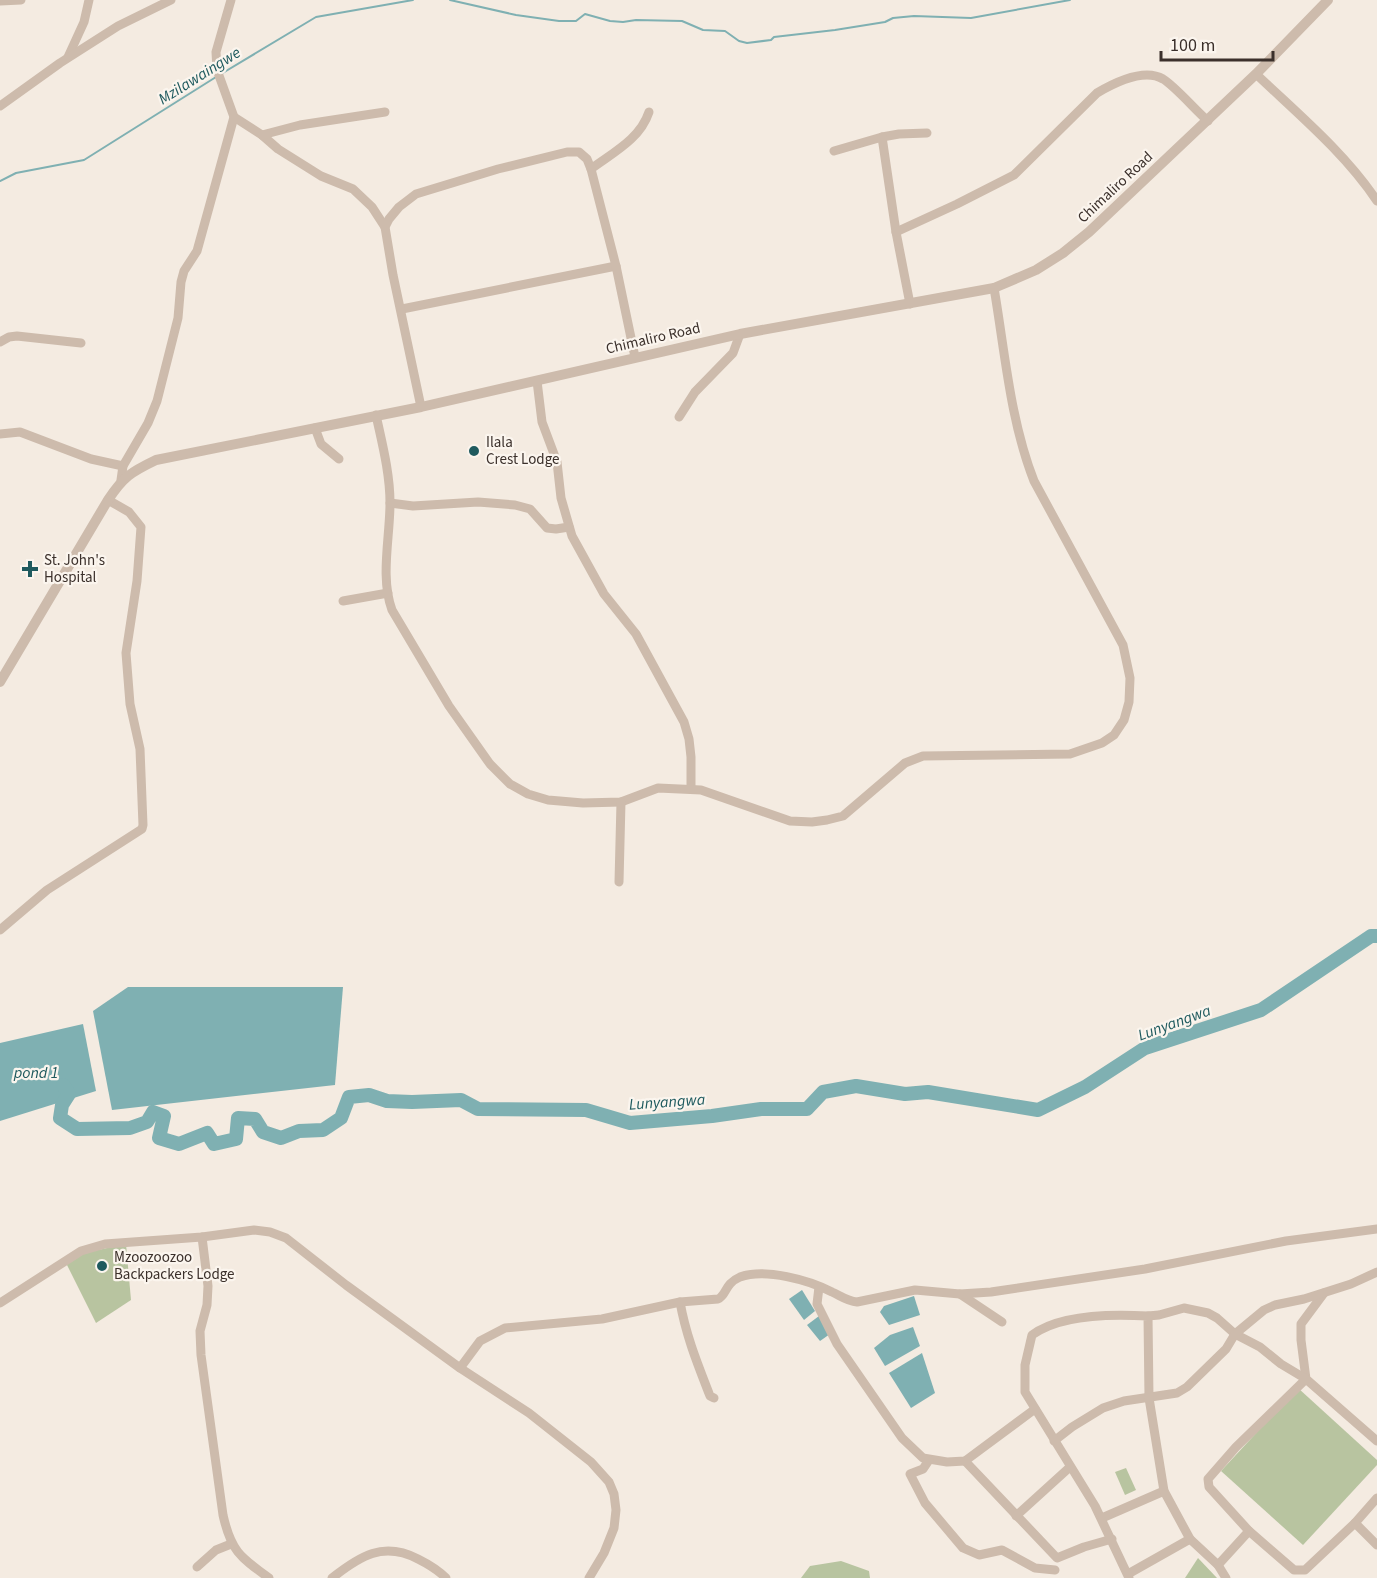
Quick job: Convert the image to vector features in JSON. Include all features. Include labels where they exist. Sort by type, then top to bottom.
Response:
[{"type":"street","points":[[0,1],[21,0]]},
{"type":"street","points":[[68,57],[83,27],[89,0]]},
{"type":"street","points":[[0,106],[68,57],[126,21],[171,0]]},
{"type":"street","points":[[121,480],[123,466],[148,423],[157,401],[178,318],[181,282],[184,271],[197,251],[234,117],[217,70],[216,61],[216,52],[231,0]]},
{"type":"street","name":"Chimaliro Road","points":[[0,682],[108,500],[121,480],[137,469],[156,460],[421,407],[740,333],[994,288],[1036,270],[1064,253],[1089,232],[1208,121],[1328,0]]},
{"type":"street","points":[[1256,74],[1328,143],[1364,182],[1377,201]]},
{"type":"street","points":[[896,232],[1014,175],[1097,93],[1113,84],[1149,76],[1162,78],[1208,121]]},
{"type":"street","points":[[262,135],[300,125],[385,112]]},
{"type":"street","points":[[591,169],[637,135],[648,112]]},
{"type":"street","points":[[234,117],[321,176],[353,189],[372,207],[385,227],[421,407]]},
{"type":"street","points":[[834,151],[882,137],[927,133]]},
{"type":"street","points":[[882,137],[896,232],[910,304]]},
{"type":"street","points":[[385,227],[399,207],[416,194],[498,169],[567,152],[579,152],[587,159],[591,169],[616,266],[635,357]]},
{"type":"street","points":[[402,309],[616,266]]},
{"type":"street","points":[[376,415],[386,466],[390,503],[387,572],[392,610],[449,706],[490,764],[510,784],[528,794],[548,800],[583,803],[621,802],[658,788],[701,790],[790,821],[827,820],[843,816],[905,763],[923,756],[1070,754],[1102,743],[1114,735],[1124,720],[1129,702],[1130,678],[1123,645],[1034,481],[1025,458],[994,288]]},
{"type":"street","points":[[679,417],[695,392],[734,353],[740,333]]},
{"type":"street","points":[[0,342],[9,336],[17,336],[81,343]]},
{"type":"street","points":[[537,381],[542,422],[557,462],[561,498],[574,541],[596,576],[601,589],[636,634],[684,722],[691,756],[691,789]]},
{"type":"street","points":[[315,428],[321,444],[339,459]]},
{"type":"street","points":[[0,434],[20,432],[91,459],[123,466]]},
{"type":"street","points":[[0,930],[47,890],[142,829],[140,749],[130,704],[126,653],[137,581],[141,527],[129,512],[108,500]]},
{"type":"street","points":[[390,503],[413,506],[478,502],[514,506],[530,509],[547,528],[556,529],[569,526]]},
{"type":"street","points":[[343,601],[388,593]]},
{"type":"street","points":[[619,882],[621,802]]},
{"type":"street","points":[[460,1368],[480,1341],[505,1328],[602,1319],[680,1302],[721,1298],[724,1289],[730,1283],[741,1277],[753,1275],[786,1276],[819,1287],[849,1301],[857,1302],[915,1290],[960,1294],[991,1292],[1145,1269],[1286,1241],[1377,1229]]},
{"type":"street","points":[[2,1298],[81,1251],[92,1247],[254,1230],[270,1232],[286,1238],[346,1286],[460,1368],[529,1413],[591,1462],[609,1482],[614,1494],[616,1510],[614,1528],[604,1553],[589,1578]]},
{"type":"street","points":[[202,1237],[208,1286],[207,1305],[200,1331],[201,1355],[223,1515],[231,1544],[248,1562],[269,1578]]},
{"type":"street","points":[[1054,1441],[1103,1408],[1124,1401],[1177,1393],[1187,1387],[1226,1349],[1235,1334],[1264,1310],[1351,1284],[1377,1272]]},
{"type":"street","points":[[819,1287],[817,1304],[837,1344],[902,1438],[916,1452],[929,1460],[965,1461],[1035,1409]]},
{"type":"street","points":[[1306,1379],[1301,1340],[1302,1324],[1324,1293]]},
{"type":"street","points":[[960,1294],[1002,1322]]},
{"type":"street","points":[[680,1302],[690,1347],[710,1396],[714,1398]]},
{"type":"street","points":[[1190,1539],[1128,1576],[1102,1518],[1025,1392],[1025,1365],[1032,1335],[1041,1328],[1064,1322],[1112,1316],[1159,1315],[1175,1309],[1197,1310],[1217,1318],[1235,1334],[1255,1343],[1306,1379],[1377,1441]]},
{"type":"street","points":[[1148,1316],[1149,1398],[1164,1491],[1190,1539],[1218,1565],[1226,1578]]},
{"type":"street","points":[[1306,1379],[1236,1447],[1208,1479],[1209,1487],[1249,1531],[1281,1560],[1294,1570],[1300,1571],[1305,1570],[1355,1523],[1377,1498]]},
{"type":"street","points":[[929,1460],[923,1469],[909,1474],[925,1503],[963,1548],[980,1555],[1002,1550],[1035,1568],[1055,1574],[1057,1558]]},
{"type":"street","points":[[965,1461],[1057,1558]]},
{"type":"street","points":[[1016,1516],[1070,1467]]},
{"type":"street","points":[[1102,1518],[1164,1491]]},
{"type":"street","points":[[1355,1523],[1377,1545]]},
{"type":"street","points":[[1218,1565],[1249,1531]]},
{"type":"street","points":[[1057,1558],[1112,1539]]},
{"type":"street","points":[[197,1567],[216,1550],[231,1544]]},
{"type":"street","points":[[332,1578],[361,1557],[375,1552],[392,1551],[407,1553],[446,1578]]},
{"type":"green space","points":[[126,1244],[131,1300],[96,1323],[66,1263],[79,1254]]},
{"type":"green space","points":[[1298,1388],[1377,1460],[1377,1465],[1303,1545],[1221,1471]]},
{"type":"green space","points":[[1126,1468],[1136,1490],[1125,1495],[1115,1472]]},
{"type":"green space","points":[[1198,1558],[1217,1578],[1185,1578]]},
{"type":"green space","points":[[841,1561],[869,1571],[870,1578],[801,1578],[810,1566]]},
{"type":"water","points":[[128,987],[343,987],[335,1085],[112,1110],[93,1011]]},
{"type":"water","name":"pond 1","points":[[83,1024],[96,1091],[0,1121],[0,1043]]},
{"type":"water","points":[[802,1290],[815,1311],[804,1320],[789,1299]]},
{"type":"water","points":[[914,1296],[920,1315],[889,1325],[880,1312],[884,1306]]},
{"type":"water","points":[[819,1316],[830,1334],[820,1341],[807,1325]]},
{"type":"water","points":[[913,1327],[920,1346],[885,1366],[874,1348],[890,1335]]},
{"type":"water","points":[[922,1353],[935,1393],[911,1408],[889,1373]]},
{"type":"waterway","name":"Mzilawaingwe","points":[[221,74],[316,17],[413,0]]},
{"type":"waterway","name":"Mzilawaingwe","points":[[450,0],[516,15],[559,21],[576,21],[585,14],[623,22],[682,21],[703,30],[725,31],[739,41],[747,43],[771,40],[774,37],[885,22],[893,18],[914,16],[971,18],[1070,0]]},
{"type":"waterway","name":"Mzilawaingwe","points":[[0,181],[16,173],[84,160],[216,77]]},
{"type":"waterway","name":"Lunyangwa","points":[[63,1085],[69,1094],[62,1105],[60,1118],[77,1129],[130,1128],[147,1122],[153,1112],[164,1116],[159,1138],[179,1144],[207,1133],[214,1144],[236,1139],[238,1118],[255,1119],[263,1132],[281,1138],[299,1131],[323,1130],[341,1118],[349,1097],[369,1095],[387,1101],[461,1100],[478,1109],[586,1110],[630,1123],[761,1109],[807,1109],[823,1092],[856,1086],[905,1094],[928,1092],[1038,1110],[1085,1087],[1145,1048],[1261,1010],[1371,936],[1377,936]]},
{"type":"place","name":"Ilala Crest Lodge","points":[[474,451]]},
{"type":"place","name":"St. John's Hospital","points":[[30,569]]},
{"type":"place","name":"Mzoozoozoo Backpackers Lodge","points":[[102,1266]]}]
